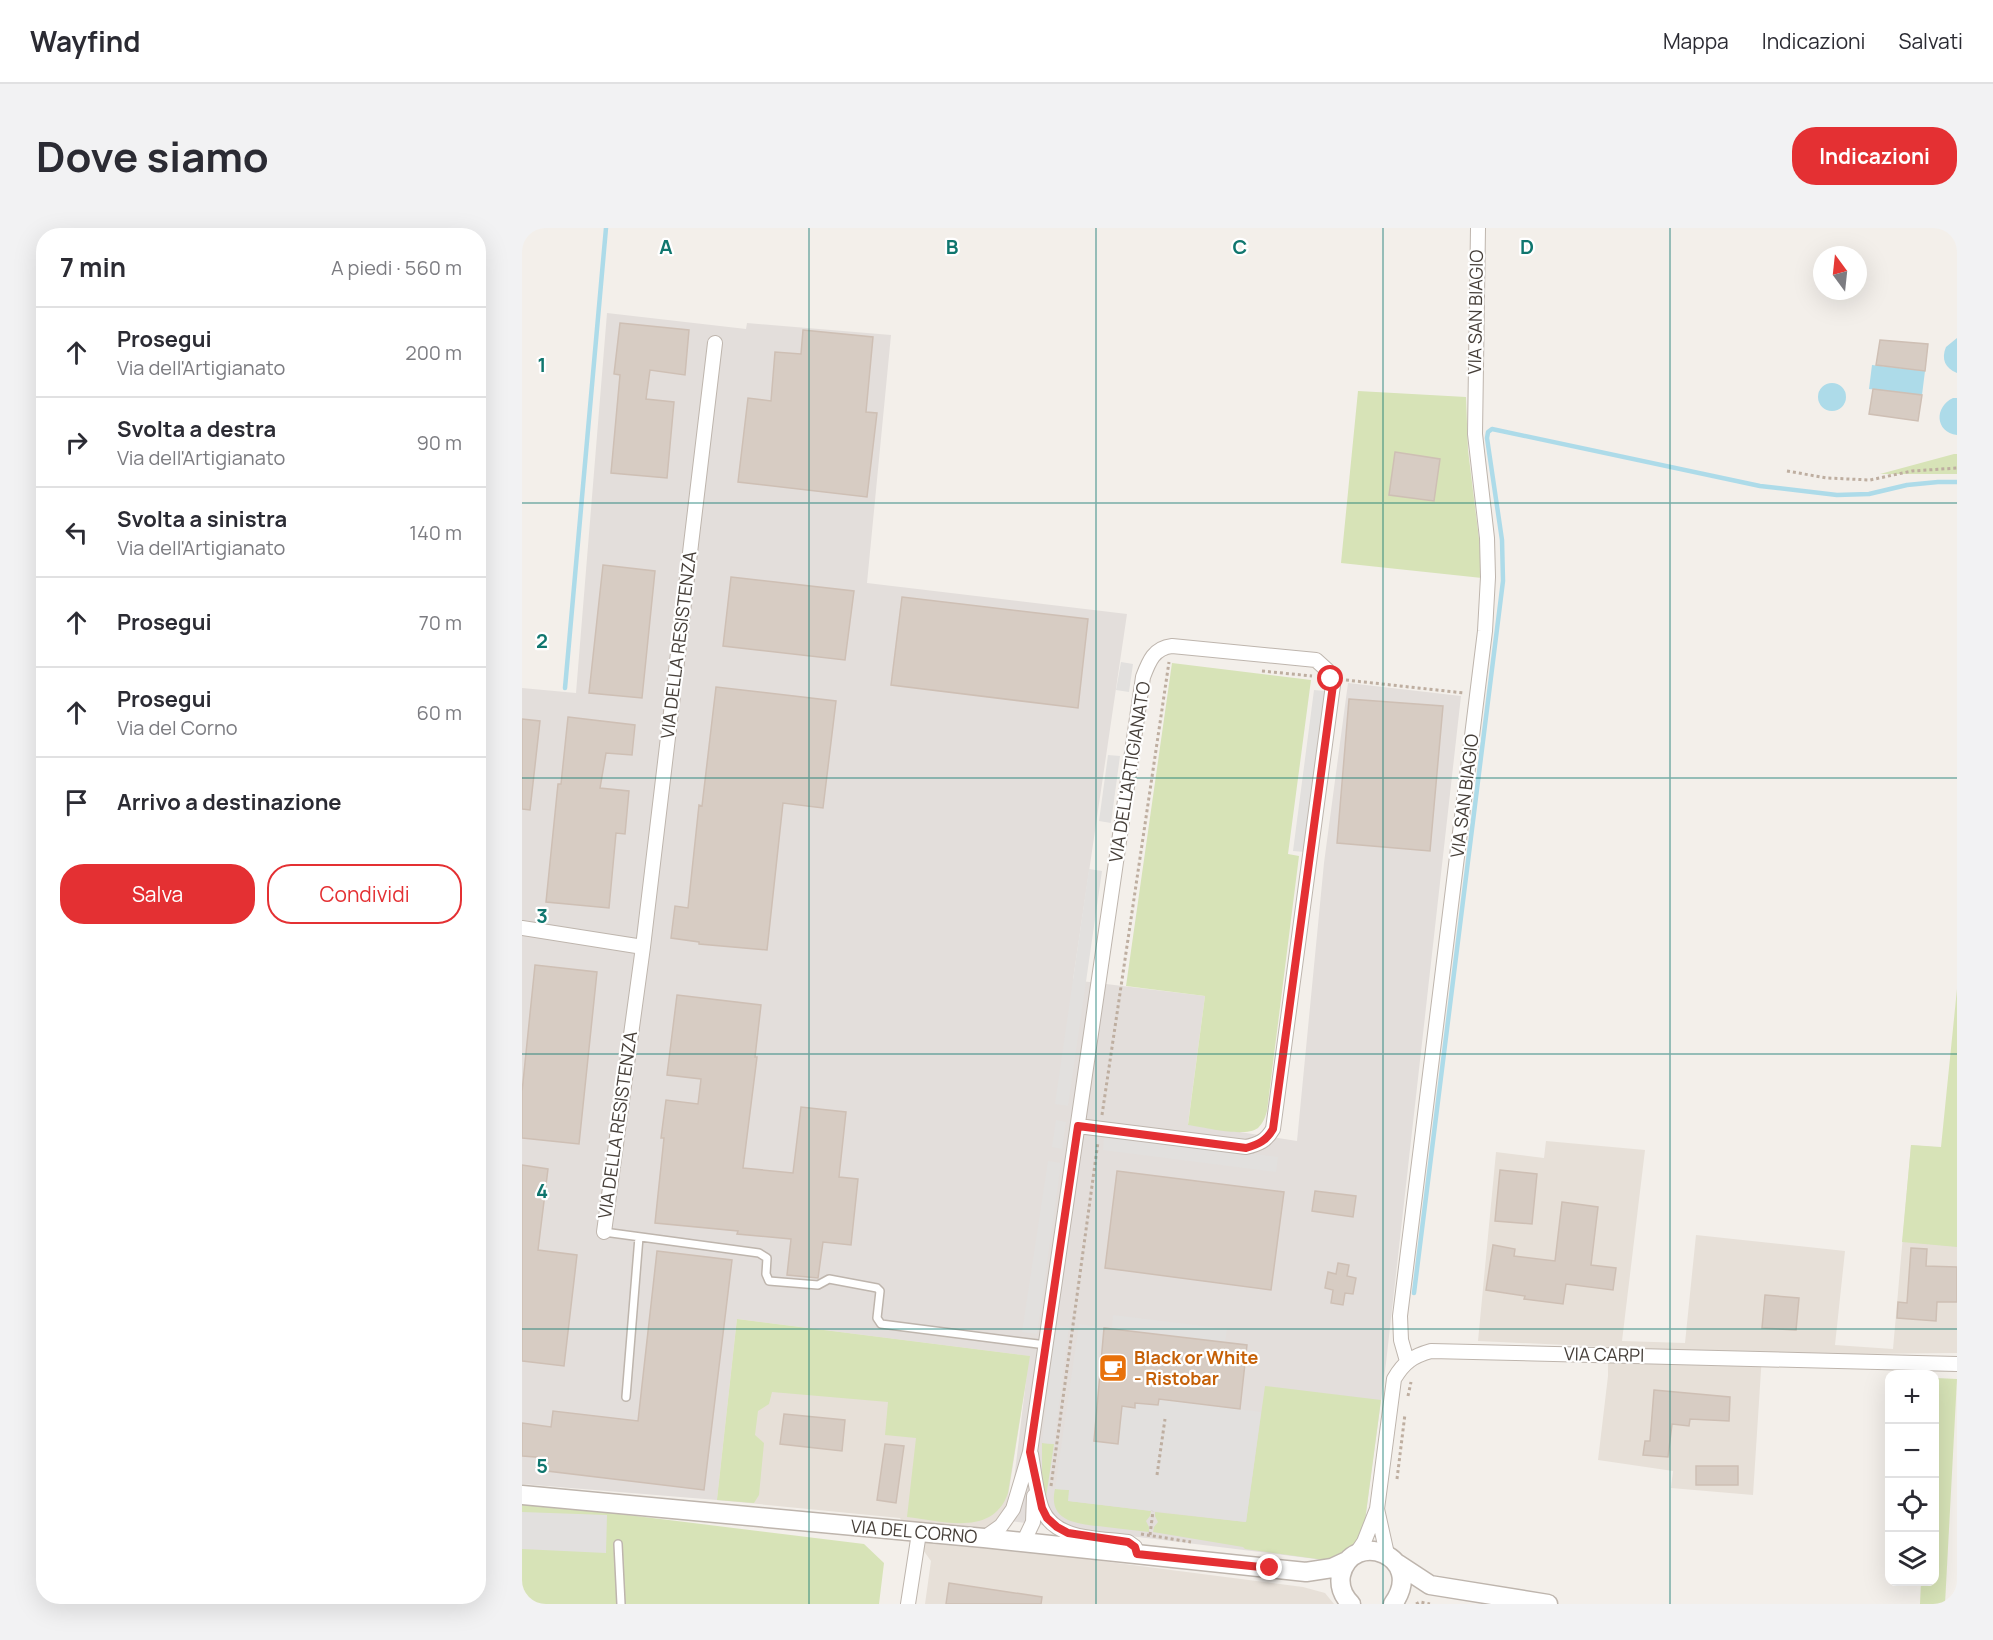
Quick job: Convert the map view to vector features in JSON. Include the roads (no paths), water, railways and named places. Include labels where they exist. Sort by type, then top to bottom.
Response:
[{"type":"street","name":"VIA SAN BIAGIO","points":[[1407,1361],[1401,1340],[1400,1316],[1485,631],[1488,577],[1487,538],[1474,434],[1478,228]]},
{"type":"street","name":"VIA DELLA RESISTENZA","points":[[604,1232],[643,947],[715,343]]},
{"type":"street","name":"VIA DELL'ARTIGIANATO","points":[[984,1538],[1001,1526],[1013,1509],[1030,1452],[1143,677],[1152,657],[1163,647],[1172,646],[1316,660],[1327,670],[1333,685],[1273,1129],[1269,1137],[1260,1144],[1246,1148],[1078,1126]]},
{"type":"street","points":[[522,928],[643,947]]},
{"type":"street","name":"VIA CARPI","points":[[1407,1361],[1416,1355],[1431,1351],[1957,1364]]},
{"type":"street","points":[[1348,1601],[1340,1580],[1343,1569],[1364,1542],[1377,1509],[1394,1378],[1407,1361]]},
{"type":"street","points":[[1023,1543],[1033,1522],[1035,1506],[1030,1452]]},
{"type":"street","points":[[1030,1452],[1042,1508],[1047,1518],[1068,1533],[1128,1542],[1135,1547],[1137,1554]]},
{"type":"street","name":"VIA DEL CORNO","points":[[522,1495],[984,1538],[1306,1572],[1332,1568],[1352,1558]]},
{"type":"street","points":[[1377,1509],[1392,1559],[1402,1574],[1402,1583],[1396,1599]]},
{"type":"street","points":[[908,1604],[919,1533]]},
{"type":"street","points":[[1352,1558],[1366,1551],[1376,1551],[1392,1559],[1430,1586],[1548,1604]]},
{"type":"street","name":"VIA DEL CORNO","points":[[1306,1572],[1329,1582],[1348,1601]]},
{"type":"street","points":[[1396,1599],[1430,1586]]},
{"type":"lane","points":[[604,1232],[759,1253],[767,1258],[766,1274],[769,1281],[818,1285],[829,1279],[877,1288],[880,1290],[877,1318],[881,1324],[1046,1345]]},
{"type":"lane","points":[[626,1397],[639,1237]]},
{"type":"lane","points":[[618,1544],[621,1604]]},
{"type":"water","points":[[1957,338],[1957,373],[1947,366],[1944,355],[1946,347]]},
{"type":"water","points":[[1872,365],[1925,371],[1922,395],[1869,389]]},
{"type":"water","points":[[1832,383],[1842,387],[1846,397],[1842,407],[1832,411],[1822,407],[1818,397],[1822,387]]},
{"type":"water","points":[[1953,398],[1957,398],[1957,435],[1944,429],[1940,419],[1943,407]]},
{"type":"waterway","points":[[565,688],[606,228]]},
{"type":"waterway","points":[[1414,1293],[1503,581],[1502,540],[1488,432],[1492,429],[1760,486],[1837,495],[1869,494],[1907,485],[1957,482]]},
{"type":"place","name":"Black or White - Ristobar","points":[[1113,1368]]}]
